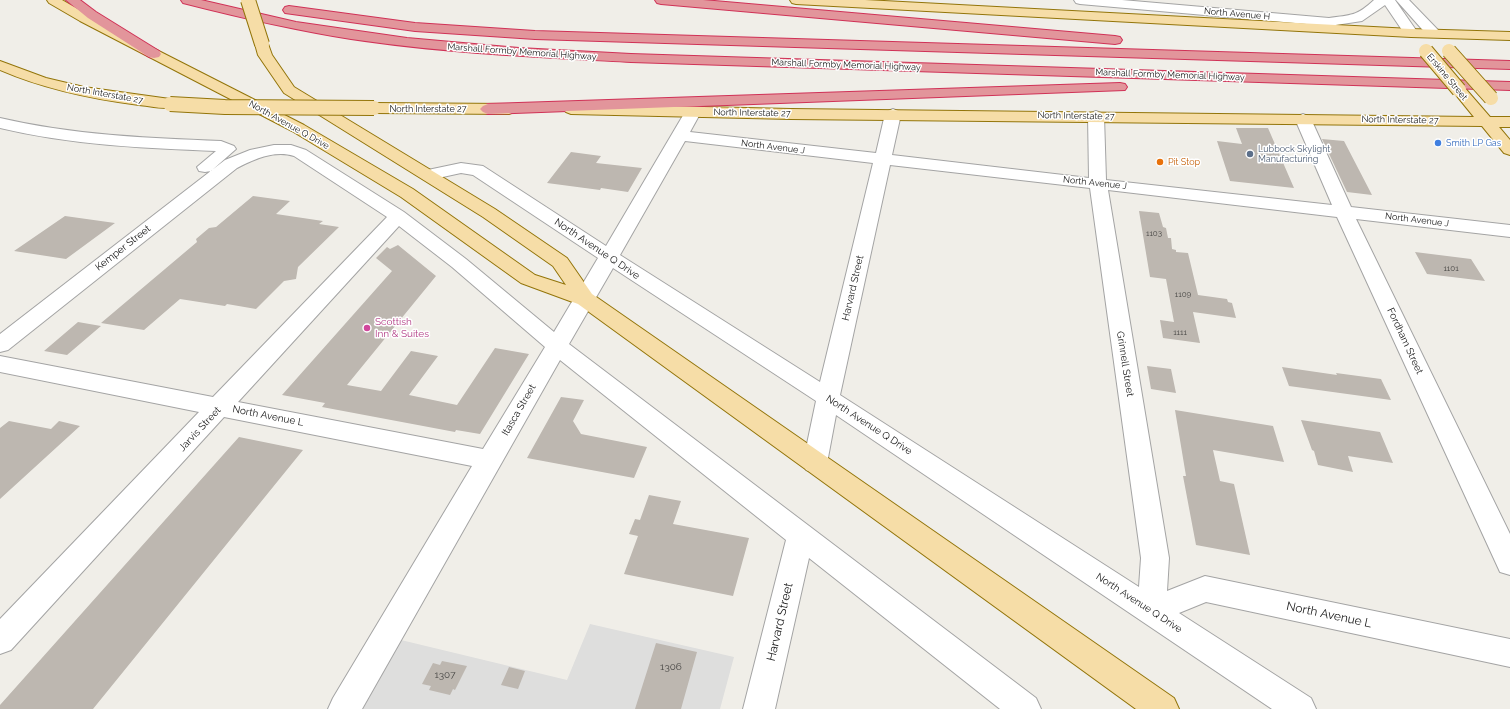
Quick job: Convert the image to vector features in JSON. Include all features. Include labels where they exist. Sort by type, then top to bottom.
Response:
[{"type":"highway","points":[[72,0],[92,15],[154,54]]},
{"type":"highway","name":"Marshall Formby Memorial Highway","points":[[187,0],[216,9],[333,32],[407,43],[521,53],[631,58],[1510,86]]},
{"type":"highway","points":[[661,0],[1218,49],[1410,62]]},
{"type":"highway","name":"Marshall Formby Memorial Highway","points":[[274,7],[415,27],[535,35],[1510,65]]},
{"type":"highway","points":[[488,109],[1327,80]]},
{"type":"main road","name":"North Avenue Q Drive","points":[[53,0],[84,18],[298,128],[407,193],[528,279],[585,300],[1163,709]]},
{"type":"main road","points":[[796,0],[919,3],[1079,15],[1411,33],[1510,36]]},
{"type":"main road","name":"North Avenue Q Drive","points":[[252,1],[265,55],[289,90],[489,213],[560,262],[585,300]]},
{"type":"main road","name":"Erskine Street","points":[[1411,33],[1510,150]]},
{"type":"main road","name":"Erskine Street","points":[[1434,34],[1510,121]]},
{"type":"main road","name":"North Interstate 27","points":[[0,65],[36,79],[79,91],[170,104],[374,108],[1510,121]]},
{"type":"street","name":"North Avenue H","points":[[1078,0],[1329,22],[1358,18],[1367,13],[1378,3],[1388,0]]},
{"type":"street","points":[[1078,0],[1079,15]]},
{"type":"street","name":"Erskine Street","points":[[1388,0],[1411,33]]},
{"type":"street","name":"Erskine Street","points":[[1402,0],[1434,34]]},
{"type":"street","name":"Itasca Street","points":[[344,709],[585,300],[693,112]]},
{"type":"street","name":"Harvard Street","points":[[815,463],[828,398],[893,114]]},
{"type":"street","name":"Grinnell Street","points":[[1096,116],[1098,184],[1155,558],[1151,611]]},
{"type":"street","name":"Fordham Street","points":[[1303,118],[1344,212],[1510,563]]},
{"type":"street","points":[[0,124],[32,132],[115,141],[225,147],[228,150],[161,201],[176,206]]},
{"type":"street","name":"North Avenue J","points":[[680,136],[1510,231]]},
{"type":"street","name":"North Avenue Q Drive","points":[[249,155],[278,148],[291,149],[300,153],[398,216],[459,263],[557,346],[1025,709]]},
{"type":"street","name":"Kemper Street","points":[[0,345],[231,164],[249,155]]},
{"type":"street","name":"North Avenue Q Drive","points":[[429,175],[462,168],[477,170],[828,398],[1300,709]]},
{"type":"street","name":"Jarvis Street","points":[[0,640],[398,216]]},
{"type":"street","name":"North Avenue L","points":[[0,364],[221,406],[490,460]]},
{"type":"street","name":"Harvard Street","points":[[759,709],[800,535]]},
{"type":"street","name":"North Avenue L","points":[[1151,611],[1205,589],[1510,653]]},
{"type":"shaded area","points":[[590,624],[734,657],[720,709],[361,709],[401,640],[567,680]]},
{"type":"building","name":"Lubbock Skylight Manufacturing","points":[[1236,128],[1268,128],[1294,188],[1230,181],[1217,141],[1242,144]]},
{"type":"building","points":[[1322,139],[1344,141],[1372,195],[1347,192]]},
{"type":"building","points":[[571,152],[601,156],[596,163],[642,168],[628,192],[547,183]]},
{"type":"building","points":[[253,196],[290,201],[276,214],[323,221],[319,224],[339,227],[298,267],[296,279],[284,281],[256,309],[180,299],[144,330],[101,323],[197,242],[196,239],[209,228],[216,227]]},
{"type":"building","points":[[1139,211],[1159,213],[1163,227],[1166,228],[1168,238],[1171,238],[1172,249],[1176,250],[1176,252],[1188,253],[1198,295],[1227,299],[1228,302],[1232,303],[1236,318],[1193,312],[1200,343],[1163,338],[1160,320],[1174,322],[1166,279],[1150,277]]},
{"type":"building","points":[[65,216],[115,223],[66,259],[14,251]]},
{"type":"building","name":"Scottish Inn & Suites","points":[[398,245],[436,276],[347,385],[381,391],[411,351],[438,356],[409,395],[457,405],[495,348],[529,354],[480,434],[456,430],[455,432],[322,407],[325,403],[282,395],[392,271],[376,258],[387,247],[390,249]]},
{"type":"building","points":[[1415,252],[1471,259],[1485,281],[1427,274]]},
{"type":"building","points":[[78,322],[101,326],[67,355],[44,351]]},
{"type":"building","points":[[1147,366],[1171,369],[1176,393],[1151,389]]},
{"type":"building","points":[[1282,367],[1337,375],[1336,373],[1381,379],[1391,400],[1289,386]]},
{"type":"building","points":[[561,397],[584,400],[573,421],[581,434],[647,447],[634,478],[527,458]]},
{"type":"building","points":[[1175,410],[1273,426],[1284,462],[1213,450],[1220,481],[1234,484],[1250,555],[1196,545],[1183,476],[1186,476]]},
{"type":"building","points":[[1301,420],[1380,432],[1393,463],[1348,456],[1353,472],[1318,465],[1314,451],[1312,450]]},
{"type":"building","points":[[9,421],[51,429],[59,421],[80,426],[0,499],[0,428]]},
{"type":"building","points":[[239,437],[303,450],[93,709],[0,709],[0,705]]},
{"type":"building","points":[[649,495],[681,501],[673,524],[749,538],[733,596],[624,574],[638,536],[629,534],[635,519],[640,520]]},
{"type":"building","points":[[656,643],[697,652],[681,709],[635,709]]},
{"type":"building","points":[[442,661],[467,666],[455,690],[453,689],[450,695],[429,690],[431,686],[422,684],[433,663],[440,665]]},
{"type":"building","points":[[509,667],[525,671],[518,689],[501,685]]},
{"type":"place","name":"Smith LP Gas","points":[[1438,143]]},
{"type":"place","name":"Lubbock Skylight Manufacturing","points":[[1250,154]]},
{"type":"place","name":"Pit Stop","points":[[1160,162]]},
{"type":"place","name":"Scottish Inn & Suites","points":[[367,328]]}]
